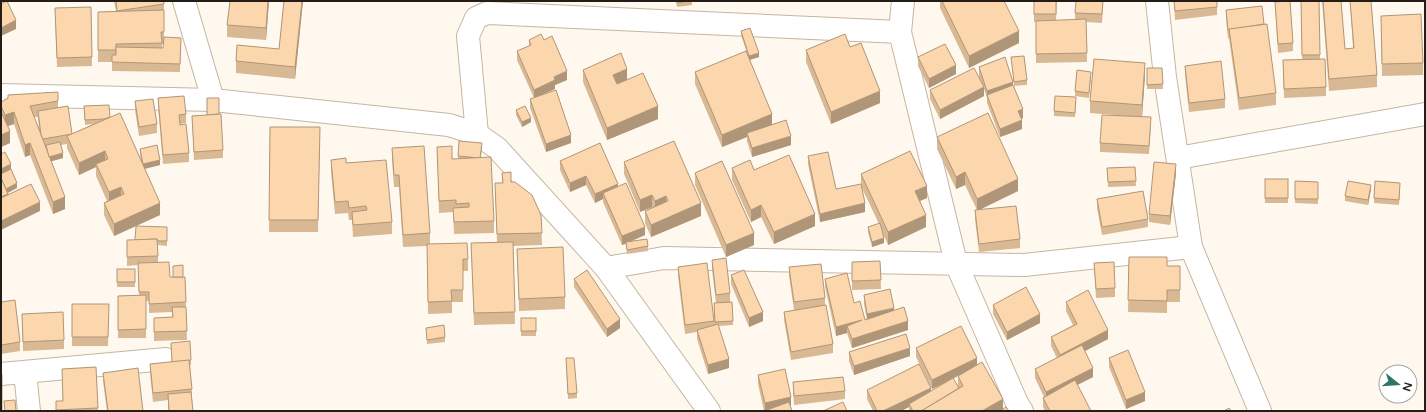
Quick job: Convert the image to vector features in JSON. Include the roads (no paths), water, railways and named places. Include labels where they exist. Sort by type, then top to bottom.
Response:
[{"type":"street","points":[[184,1],[213,100]]},
{"type":"street","points":[[903,1],[900,32],[956,263],[1017,403],[1022,411]]},
{"type":"street","points":[[1157,1],[1165,77],[1191,247],[1260,411]]},
{"type":"street","points":[[477,134],[468,36],[476,18],[487,13],[900,32]]},
{"type":"street","points":[[1,95],[213,100],[449,125],[477,134],[497,148],[606,268],[709,411]]},
{"type":"street","points":[[1178,158],[1425,114]]},
{"type":"street","points":[[606,268],[664,258],[1024,265],[1191,247]]},
{"type":"street","points":[[1,374],[166,359]]},
{"type":"street","points":[[26,372],[29,411]]}]
